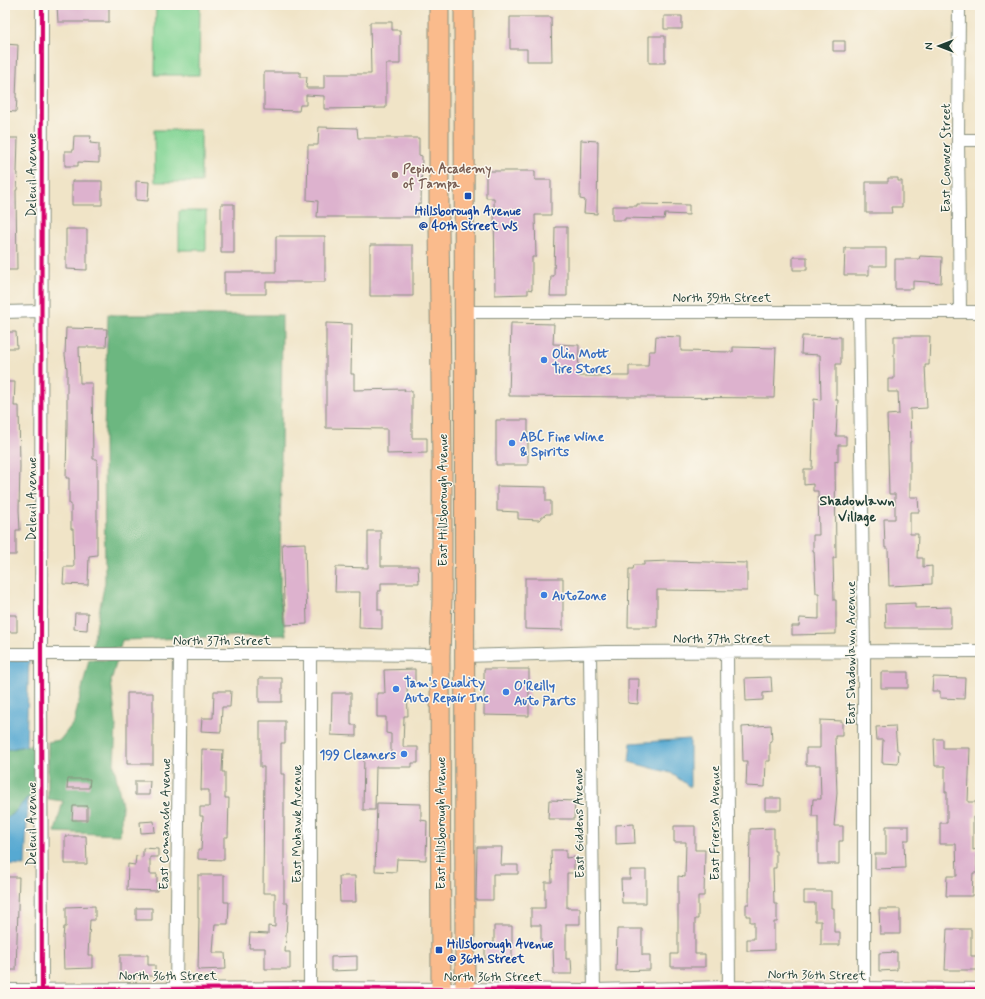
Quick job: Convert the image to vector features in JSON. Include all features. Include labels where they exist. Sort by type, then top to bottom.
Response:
[{"type":"main road","name":"East Hillsborough Avenue","points":[[439,5],[442,439],[442,599],[440,655],[441,992]]},
{"type":"main road","name":"East Hillsborough Avenue","points":[[464,5],[465,992]]},
{"type":"main road","points":[[440,265],[449,290],[456,303],[464,312]]},
{"type":"main road","points":[[442,439],[453,456],[464,461]]},
{"type":"main road","points":[[442,599],[451,612],[455,640],[465,656]]},
{"type":"main road","points":[[440,655],[455,678],[465,707]]},
{"type":"street","name":"Deleuil Avenue","points":[[42,5],[42,992]]},
{"type":"street","name":"East Conover Street","points":[[959,5],[958,140],[960,312]]},
{"type":"street","points":[[958,140],[980,140]]},
{"type":"street","name":"East Shadowlawn Avenue","points":[[859,311],[864,651],[864,991]]},
{"type":"street","points":[[5,312],[41,312]]},
{"type":"street","name":"North 39th Street","points":[[464,312],[980,312]]},
{"type":"street","name":"North 37th Street","points":[[465,656],[590,652],[980,651]]},
{"type":"street","name":"East Giddens Avenue","points":[[590,652],[594,992]]},
{"type":"street","name":"East Frierson Avenue","points":[[727,652],[729,991]]},
{"type":"street","name":"North 37th Street","points":[[5,654],[440,655]]},
{"type":"street","name":"East Comanche Avenue","points":[[176,992],[180,654]]},
{"type":"street","name":"East Mohawk Avenue","points":[[310,654],[310,991]]},
{"type":"street","name":"North 36th Street","points":[[5,990],[42,992],[594,992],[980,989]]},
{"type":"green space","points":[[156,5],[200,5],[199,75],[155,75]]},
{"type":"green space","points":[[154,130],[201,130],[201,182],[155,182]]},
{"type":"green space","points":[[179,211],[206,211],[206,250],[179,250]]},
{"type":"green space","points":[[108,314],[282,315],[280,597],[286,635],[122,640],[120,648],[92,648],[105,582],[104,431]]},
{"type":"green space","points":[[89,660],[117,660],[111,681],[116,724],[114,765],[122,806],[120,835],[55,832],[63,801],[48,799],[48,742],[60,740],[74,722]]},
{"type":"green space","points":[[35,744],[35,798],[28,798],[12,815],[5,818],[5,750]]},
{"type":"water","points":[[5,660],[29,660],[26,746],[5,750]]},
{"type":"water","points":[[690,739],[690,787],[671,773],[629,762],[631,743]]},
{"type":"water","points":[[28,797],[25,866],[5,865],[5,818],[12,815]]},
{"type":"building","points":[[57,5],[109,5],[109,22],[58,22]]},
{"type":"building","points":[[664,16],[682,16],[682,29],[664,29]]},
{"type":"building","points":[[510,17],[551,17],[552,61],[527,61],[527,49],[510,49]]},
{"type":"building","points":[[370,22],[392,22],[392,30],[400,30],[400,64],[386,64],[386,108],[324,109],[324,96],[306,95],[306,105],[300,105],[299,111],[264,110],[264,72],[300,72],[300,77],[307,77],[306,88],[324,88],[324,74],[371,74]]},
{"type":"building","points":[[649,36],[665,36],[665,63],[649,63]]},
{"type":"building","points":[[833,41],[845,41],[845,51],[833,51]]},
{"type":"building","points":[[5,44],[18,45],[16,112],[5,111]]},
{"type":"building","points":[[319,127],[357,128],[358,138],[419,138],[419,155],[422,156],[421,204],[418,204],[418,217],[317,217],[318,201],[307,200],[308,145],[318,145]]},
{"type":"building","points":[[74,136],[91,136],[90,143],[99,144],[99,163],[78,162],[78,166],[65,166],[65,151],[73,151]]},
{"type":"building","points":[[5,138],[18,138],[18,173],[16,190],[17,270],[5,270]]},
{"type":"building","points":[[581,140],[598,141],[597,214],[584,213],[585,200],[580,199]]},
{"type":"building","points":[[486,171],[535,171],[535,180],[551,180],[551,215],[535,215],[536,257],[532,257],[532,290],[528,289],[528,294],[495,295],[494,198],[486,198]]},
{"type":"building","points":[[888,178],[898,178],[898,181],[902,181],[902,207],[891,207],[892,213],[866,213],[866,182],[888,182]]},
{"type":"building","points":[[72,181],[102,181],[102,205],[72,205]]},
{"type":"building","points":[[136,181],[149,182],[148,201],[136,200]]},
{"type":"building","points":[[221,204],[234,204],[234,253],[221,253]]},
{"type":"building","points":[[637,204],[689,205],[689,215],[665,214],[664,219],[625,218],[625,220],[612,220],[612,206],[637,206]]},
{"type":"building","points":[[555,227],[567,227],[567,296],[550,296],[551,276],[554,276]]},
{"type":"building","points":[[66,229],[87,229],[87,270],[66,269]]},
{"type":"building","points":[[276,236],[325,236],[325,282],[266,282],[266,294],[224,294],[224,272],[276,272]]},
{"type":"building","points":[[370,245],[413,245],[413,296],[370,296]]},
{"type":"building","points":[[845,248],[886,248],[886,266],[869,266],[869,275],[844,275]]},
{"type":"building","points":[[920,256],[942,257],[941,283],[913,281],[913,289],[895,289],[895,259],[919,259]]},
{"type":"building","points":[[793,257],[807,257],[807,270],[793,270]]},
{"type":"building","points":[[326,323],[352,324],[351,374],[354,374],[354,390],[405,389],[404,391],[412,391],[412,438],[427,438],[427,453],[387,454],[387,429],[326,428]]},
{"type":"building","points":[[511,323],[554,324],[553,344],[579,345],[578,376],[629,376],[629,366],[648,366],[649,351],[655,351],[656,336],[681,337],[681,351],[733,352],[733,347],[776,348],[774,398],[509,396]]},
{"type":"building","points":[[66,328],[107,329],[106,347],[79,347],[80,383],[92,383],[93,459],[97,459],[97,555],[89,556],[88,585],[63,584],[64,567],[74,567],[73,529],[71,529],[71,504],[69,504],[69,478],[66,478]]},
{"type":"building","points":[[5,332],[16,332],[17,348],[5,348]]},
{"type":"building","points":[[802,336],[841,337],[841,364],[836,364],[836,400],[838,400],[836,436],[846,436],[846,445],[838,445],[838,462],[835,461],[836,558],[833,558],[834,600],[836,600],[836,634],[792,635],[792,626],[799,626],[800,618],[819,619],[819,593],[816,593],[813,551],[813,535],[819,535],[818,491],[813,491],[813,484],[804,485],[804,469],[812,469],[814,399],[821,400],[820,355],[801,354]]},
{"type":"building","points":[[894,336],[930,336],[929,365],[925,365],[927,408],[910,409],[910,497],[918,497],[919,512],[910,512],[910,534],[918,534],[917,558],[923,558],[923,567],[932,566],[932,584],[889,586],[888,548],[885,548],[884,519],[895,519],[895,494],[889,494],[887,415],[899,414],[898,392],[888,392],[888,379],[894,379]]},
{"type":"building","points":[[5,382],[15,382],[14,406],[19,406],[20,530],[16,530],[16,555],[5,555]]},
{"type":"building","name":"ABC Fine Wine & Spirits","points":[[496,420],[528,420],[528,465],[496,465]]},
{"type":"building","points":[[497,486],[546,487],[546,501],[551,501],[551,514],[546,514],[539,520],[518,519],[518,512],[497,511]]},
{"type":"building","points":[[368,531],[381,531],[381,566],[418,566],[419,583],[381,583],[381,591],[378,591],[378,610],[382,610],[382,629],[359,628],[360,592],[335,592],[336,567],[368,568]]},
{"type":"building","points":[[305,543],[307,624],[285,625],[282,544]]},
{"type":"building","points":[[669,561],[747,563],[747,591],[657,590],[657,627],[628,627],[629,569],[633,569],[634,565],[644,565],[644,562]]},
{"type":"building","name":"AutoZone","points":[[525,578],[563,578],[563,630],[525,629]]},
{"type":"building","points":[[915,603],[915,608],[951,607],[951,628],[886,628],[885,604]]},
{"type":"building","points":[[75,613],[88,613],[87,630],[74,629]]},
{"type":"building","points":[[5,615],[17,615],[17,632],[5,632]]},
{"type":"building","points":[[415,669],[415,685],[407,685],[408,716],[404,716],[403,747],[418,747],[418,763],[412,763],[412,767],[376,767],[375,810],[363,810],[364,755],[391,755],[391,734],[386,733],[386,717],[377,717],[377,693],[385,693],[384,670]]},
{"type":"building","name":"O'Reilly Auto Parts","points":[[484,669],[529,669],[529,716],[484,715]]},
{"type":"building","points":[[881,672],[908,672],[908,688],[881,688]]},
{"type":"building","points":[[771,677],[772,692],[763,693],[763,700],[746,701],[745,678]]},
{"type":"building","points":[[933,677],[965,678],[964,699],[940,698],[940,691],[932,691]]},
{"type":"building","points":[[259,678],[282,678],[282,702],[259,702]]},
{"type":"building","points":[[628,679],[639,679],[638,704],[628,703]]},
{"type":"building","points":[[214,691],[231,691],[230,707],[222,707],[221,732],[201,731],[202,718],[213,718]]},
{"type":"building","points":[[127,693],[153,693],[153,764],[127,764]]},
{"type":"building","points":[[332,693],[351,693],[351,725],[356,725],[356,736],[331,735]]},
{"type":"building","points":[[820,720],[842,721],[842,736],[835,736],[837,793],[834,826],[843,826],[843,841],[839,841],[839,864],[818,864],[818,816],[812,816],[813,799],[821,799],[820,765],[806,765],[806,748],[820,748]]},
{"type":"building","points":[[260,721],[285,721],[285,743],[281,743],[281,774],[284,774],[284,903],[288,903],[285,952],[290,952],[290,969],[265,969],[265,948],[249,948],[250,933],[268,934],[268,926],[275,927],[275,893],[263,893],[264,767],[260,767]]},
{"type":"building","points":[[771,725],[772,742],[770,743],[770,761],[766,761],[765,787],[746,786],[747,761],[743,761],[742,727]]},
{"type":"building","points":[[895,726],[897,750],[899,751],[898,764],[882,763],[883,740],[877,740],[876,727]]},
{"type":"building","points":[[934,739],[943,739],[943,748],[970,748],[968,802],[976,802],[976,817],[973,817],[973,850],[977,849],[977,873],[973,873],[972,896],[946,896],[947,876],[957,876],[956,844],[940,844],[940,823],[947,823],[947,792],[945,792],[945,766],[935,766]]},
{"type":"building","points":[[202,749],[223,750],[222,772],[225,772],[225,798],[229,798],[228,837],[224,837],[224,860],[198,859],[198,850],[201,850],[203,816],[200,816],[200,807],[209,807],[209,790],[201,790]]},
{"type":"building","points":[[68,779],[90,779],[89,788],[67,788]]},
{"type":"building","points":[[135,781],[150,781],[149,795],[135,795]]},
{"type":"building","points":[[765,798],[781,798],[781,810],[765,810]]},
{"type":"building","points":[[549,800],[575,801],[574,819],[548,819]]},
{"type":"building","points":[[377,803],[421,804],[421,820],[427,821],[426,860],[397,859],[396,872],[375,871]]},
{"type":"building","points":[[73,806],[87,806],[87,820],[72,820]]},
{"type":"building","points":[[154,821],[155,832],[141,833],[140,822]]},
{"type":"building","points":[[634,824],[635,843],[616,844],[616,825]]},
{"type":"building","points":[[674,826],[695,826],[695,850],[705,850],[704,896],[698,896],[698,919],[695,919],[695,954],[705,954],[705,967],[671,967],[671,954],[678,954],[678,876],[685,877],[686,842],[674,842]]},
{"type":"building","points":[[886,826],[909,826],[909,840],[904,840],[905,868],[875,869],[875,854],[886,854]]},
{"type":"building","points":[[774,828],[776,868],[773,868],[774,904],[777,904],[777,922],[774,922],[774,950],[747,951],[747,939],[754,939],[754,922],[750,922],[750,916],[746,916],[746,904],[749,904],[750,829]]},
{"type":"building","points":[[65,836],[86,836],[87,864],[65,864]]},
{"type":"building","points":[[477,847],[502,847],[501,865],[518,865],[518,874],[493,874],[493,900],[476,900]]},
{"type":"building","points":[[143,848],[158,849],[158,857],[150,857],[150,874],[157,874],[157,891],[127,890],[128,864],[135,865],[136,856],[143,857]]},
{"type":"building","points":[[551,850],[566,850],[566,858],[574,857],[574,873],[567,873],[567,908],[580,908],[580,924],[566,924],[566,959],[571,959],[572,974],[554,974],[553,947],[541,947],[541,925],[531,925],[531,908],[545,908],[545,882],[552,882]]},
{"type":"building","points":[[630,870],[646,870],[646,903],[622,903],[621,879],[630,879]]},
{"type":"building","points":[[198,875],[224,875],[224,902],[229,902],[228,924],[215,924],[213,953],[225,953],[226,969],[198,970]]},
{"type":"building","points":[[339,876],[355,876],[356,902],[340,902]]},
{"type":"building","points":[[5,877],[19,877],[16,970],[5,970]]},
{"type":"building","points":[[804,891],[831,891],[831,908],[834,908],[834,932],[840,932],[840,945],[821,945],[821,921],[815,921],[815,903],[804,903]]},
{"type":"building","points":[[95,906],[95,920],[90,920],[88,955],[93,955],[93,968],[64,969],[63,938],[64,927],[66,927],[66,907]]},
{"type":"building","points":[[136,908],[152,908],[152,920],[136,920]]},
{"type":"building","points":[[879,909],[900,909],[900,934],[880,934]]},
{"type":"building","points":[[494,926],[512,926],[512,960],[485,959],[485,943],[494,943]]},
{"type":"building","points":[[617,929],[642,929],[642,955],[650,955],[650,970],[616,971]]},
{"type":"building","points":[[947,929],[971,929],[971,956],[978,956],[978,970],[945,970]]},
{"type":"building","points":[[897,952],[897,970],[879,971],[879,953]]},
{"type":"building","points":[[120,955],[148,955],[148,965],[155,965],[155,976],[120,976]]},
{"type":"building","points":[[357,956],[357,970],[331,971],[331,957]]},
{"type":"cycle path","points":[[42,5],[42,994]]},
{"type":"cycle path","points":[[5,990],[310,988],[594,990],[729,987],[980,989]]},
{"type":"place","name":"Pepin Academy of Tampa","points":[[395,175]]},
{"type":"place","name":"Hillsborough Avenue @ 40th Street Ws","points":[[468,196]]},
{"type":"place","name":"Olin Mott Tire Stores","points":[[544,360]]},
{"type":"place","name":"ABC Fine Wine & Spirits","points":[[512,443]]},
{"type":"place","name":"AutoZone","points":[[544,595]]},
{"type":"place","name":"Tam's Quality Auto Repair Inc","points":[[396,689]]},
{"type":"place","name":"O'Reilly Auto Parts","points":[[506,692]]},
{"type":"place","name":"199 Cleaners","points":[[404,754]]},
{"type":"place","name":"Hillsborough Avenue @ 36th Street","points":[[439,950]]},
{"type":"district","name":"Shadowlawn Village","points":[[857,508]]}]
